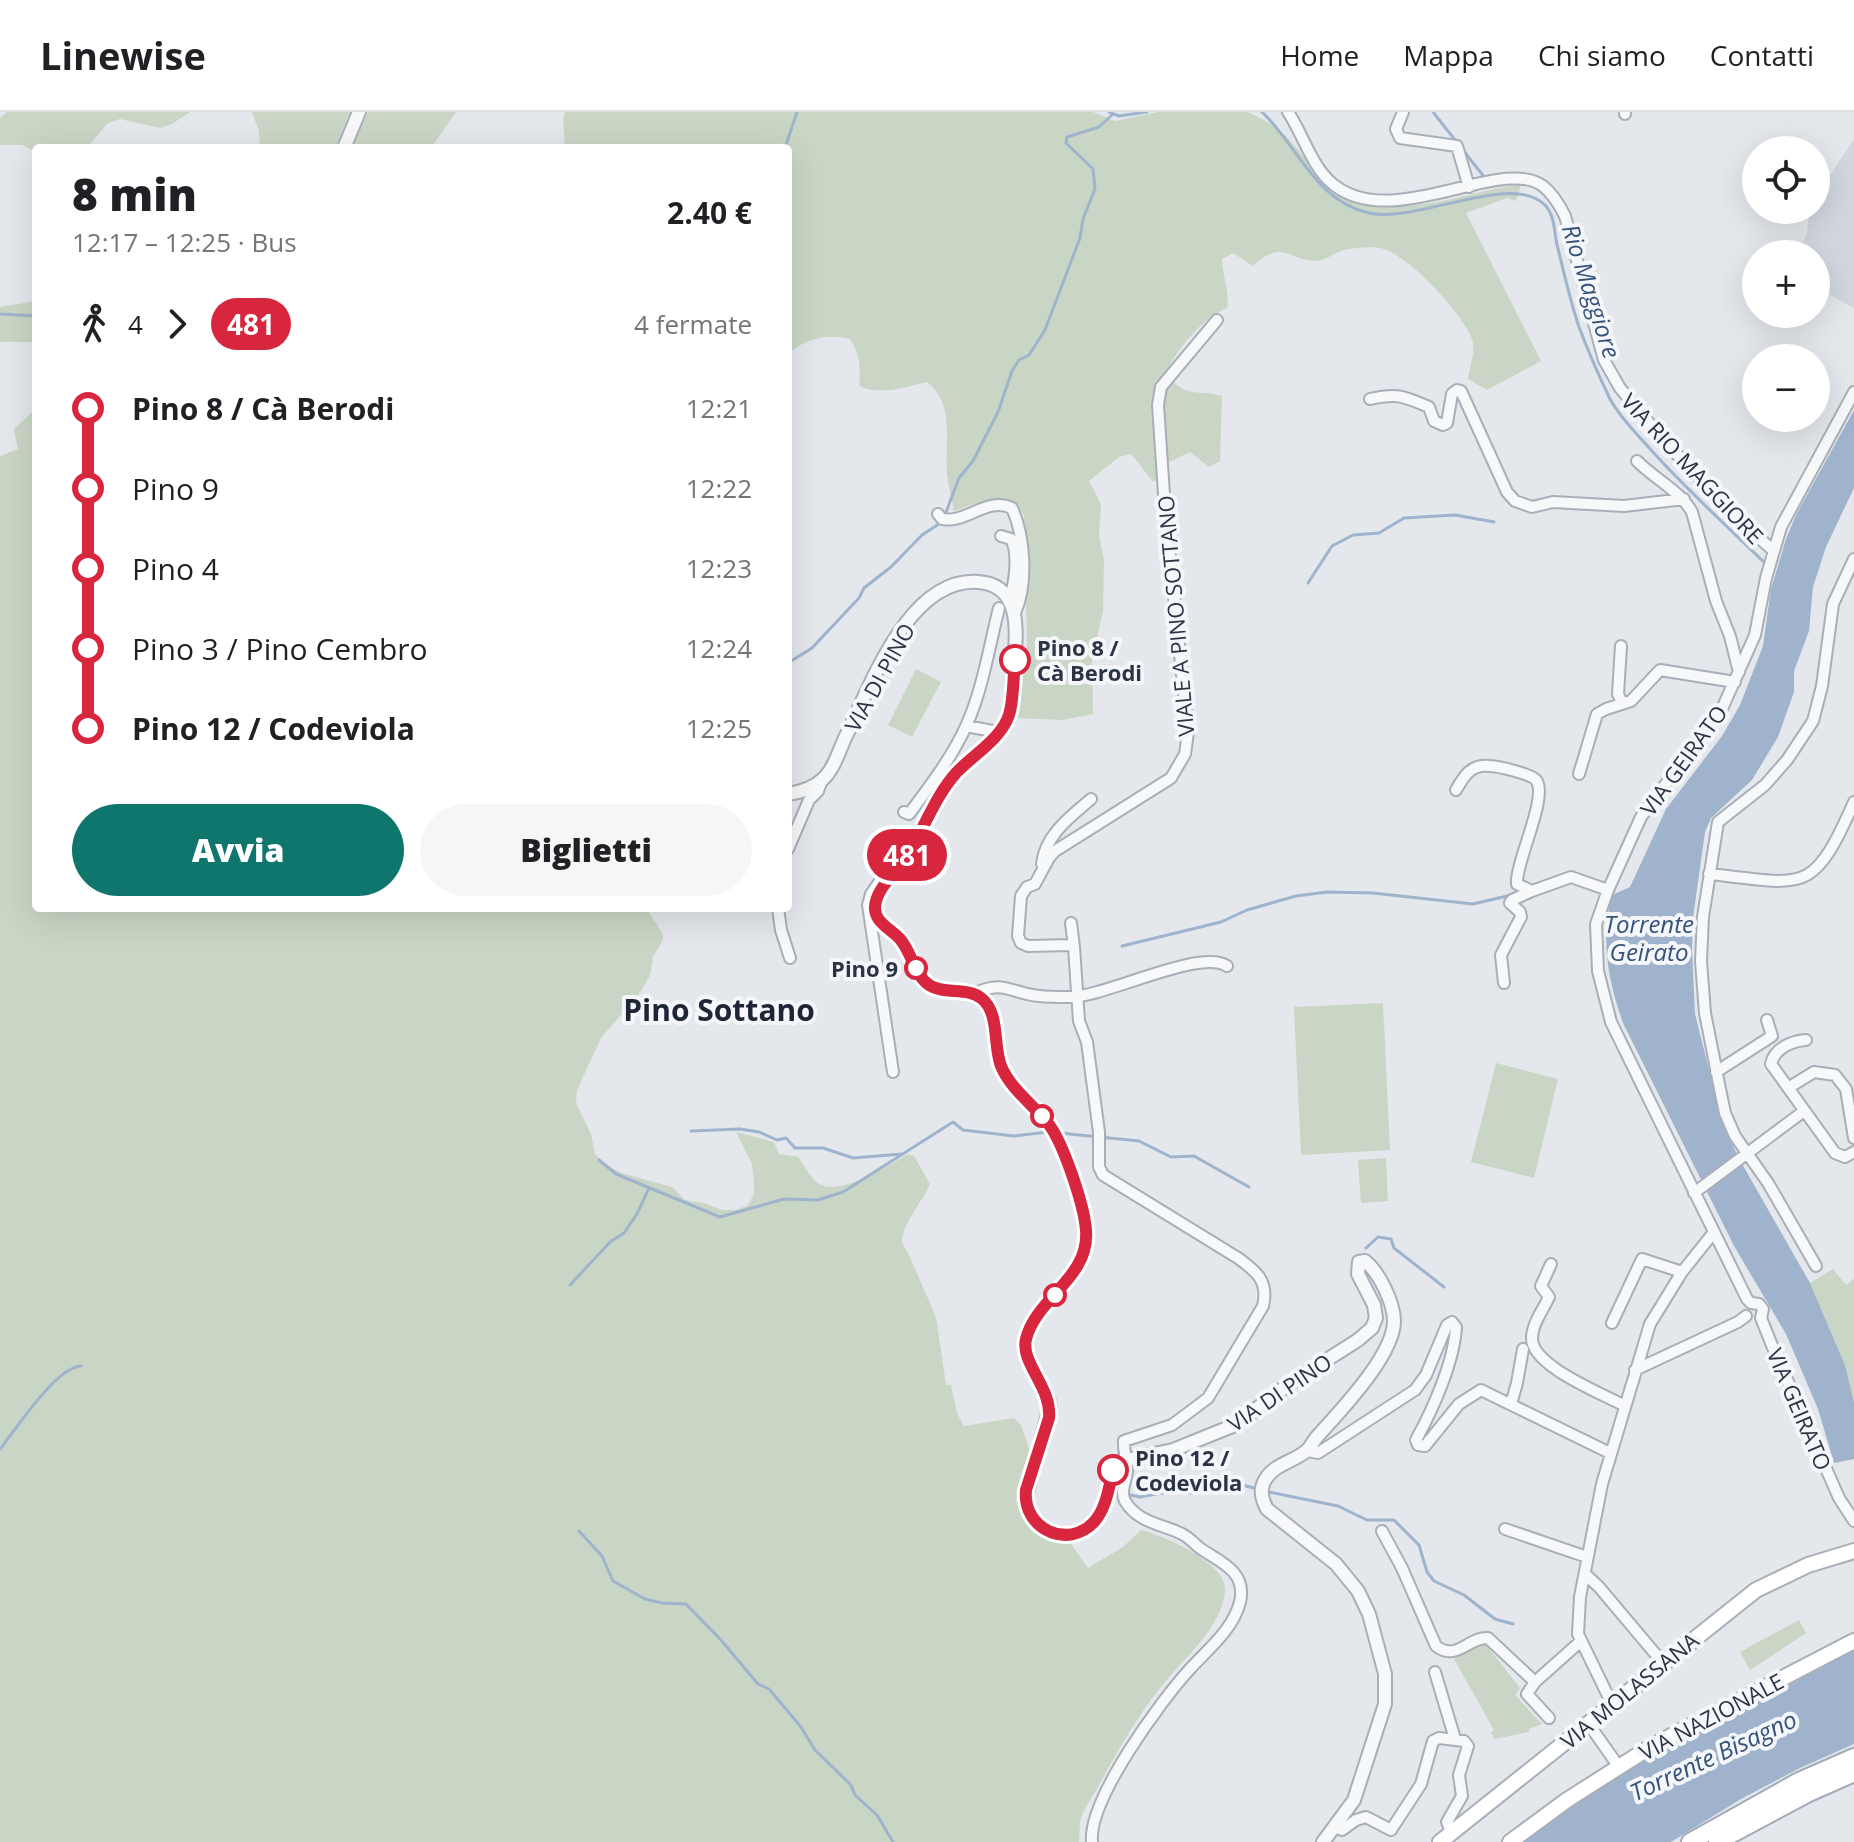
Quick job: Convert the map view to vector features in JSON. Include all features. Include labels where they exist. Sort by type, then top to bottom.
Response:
[{"type":"main road","name":"VIA MOLASSANA","points":[[1445,1837],[1756,1590],[1830,1556],[1854,1541]]},
{"type":"main road","name":"VIA MOLASSANA","points":[[1830,1556],[1854,1551]]},
{"type":"main road","name":"VIA NAZIONALE","points":[[1510,1842],[1567,1800],[1652,1746],[1835,1649],[1854,1643]]},
{"type":"main road","points":[[1690,1842],[1799,1781],[1854,1757]]},
{"type":"main road","points":[[1717,1842],[1809,1793],[1851,1775]]},
{"type":"street","points":[[346,144],[359,112]]},
{"type":"street","name":"VIA RIO MAGGIORE","points":[[1288,112],[1330,183],[1341,190],[1370,199],[1389,202],[1514,179],[1535,182],[1550,192],[1565,216],[1604,360],[1620,388],[1736,518],[1773,553]]},
{"type":"street","points":[[1403,112],[1396,129],[1400,138],[1457,146],[1469,187]]},
{"type":"street","name":"VIALE A PINO SOTTANO","points":[[1074,947],[1028,946],[1021,943],[1018,936],[1021,896],[1027,887],[1035,884],[1055,851],[1171,778],[1185,754],[1188,732],[1158,405],[1161,387],[1217,320]]},
{"type":"street","points":[[1370,399],[1402,395],[1429,407],[1434,421],[1443,425],[1447,423],[1452,394],[1461,391],[1507,492],[1524,505],[1532,507],[1553,502],[1624,506],[1684,499]]},
{"type":"street","name":"VIA GEIRATO","points":[[1854,392],[1781,527],[1766,578],[1755,635],[1721,711],[1641,817],[1608,890],[1596,924],[1595,941],[1605,1006],[1714,1232],[1751,1303],[1761,1306],[1761,1318],[1840,1501],[1854,1521]]},
{"type":"street","points":[[1579,774],[1597,714],[1631,701],[1660,670],[1737,677],[1730,636],[1716,601],[1692,512],[1684,499],[1654,478],[1637,461]]},
{"type":"street","points":[[938,514],[942,519],[951,520],[988,506],[1002,504],[1012,508],[1022,560],[1021,596],[1015,613],[1017,632],[1009,715],[998,732],[946,786],[905,860],[878,894],[875,911],[880,921],[905,947],[921,977],[936,988],[973,994],[985,1001],[1005,1074],[1049,1124],[1062,1146],[1086,1230],[1085,1250],[1075,1270],[1031,1325],[1025,1341],[1027,1358],[1047,1394],[1050,1407],[1026,1490],[1029,1514],[1039,1527],[1054,1533],[1070,1533],[1089,1526],[1101,1513],[1114,1466],[1126,1459]]},
{"type":"street","points":[[904,812],[909,814],[933,782],[966,726],[978,695],[1004,604],[1014,582],[1015,545],[1011,539],[1001,536]]},
{"type":"street","points":[[1816,1266],[1729,1123],[1705,1013],[1701,961],[1703,917],[1718,822],[1765,785],[1787,760],[1813,721],[1822,686],[1833,604],[1854,559]]},
{"type":"street","name":"VIA DI PINO","points":[[822,780],[897,633],[914,613],[929,599],[960,583],[975,581],[1002,590],[1004,604]]},
{"type":"street","points":[[1004,604],[1015,613]]},
{"type":"street","points":[[1621,646],[1618,694],[1622,703]]},
{"type":"street","points":[[966,726],[998,732]]},
{"type":"street","points":[[1456,790],[1467,773],[1480,766],[1506,769],[1536,780],[1539,790],[1534,819],[1516,881],[1522,888],[1532,891]]},
{"type":"street","points":[[792,793],[807,790],[822,780]]},
{"type":"street","points":[[792,840],[809,800],[818,791],[822,780]]},
{"type":"street","name":"VIALE A PINO SOTTANO","points":[[1043,869],[1043,856],[1057,830],[1091,799]]},
{"type":"street","points":[[1709,874],[1784,883],[1807,876],[1832,850],[1854,802]]},
{"type":"street","points":[[1504,983],[1501,955],[1521,917],[1510,903],[1512,900],[1571,877],[1608,890]]},
{"type":"street","points":[[887,882],[876,884],[868,905],[893,1072]]},
{"type":"street","points":[[779,912],[790,958]]},
{"type":"street","points":[[1071,923],[1079,1021],[1087,1042],[1099,1132],[1099,1164],[1103,1175],[1248,1265],[1262,1278],[1265,1289],[1263,1306],[1208,1398],[1172,1425],[1124,1441],[1127,1470],[1123,1486],[1126,1502],[1141,1518],[1161,1528],[1179,1532],[1220,1559],[1239,1581],[1240,1601],[1230,1625],[1163,1702],[1118,1770],[1094,1817],[1092,1842]]},
{"type":"street","points":[[973,994],[988,987],[1003,987],[1035,996],[1077,997],[1186,967],[1217,961],[1227,966]]},
{"type":"street","points":[[1716,1072],[1772,1036],[1767,1020]]},
{"type":"street","points":[[1806,1040],[1782,1049],[1771,1061],[1838,1156],[1845,1157],[1854,1152]]},
{"type":"street","points":[[1788,1088],[1814,1072],[1835,1075],[1846,1089],[1854,1138]]},
{"type":"street","points":[[1694,1193],[1804,1111]]},
{"type":"street","points":[[1612,1704],[1581,1641],[1577,1623],[1598,1506],[1610,1453],[1650,1324],[1682,1272],[1714,1232]]},
{"type":"street","points":[[1612,1323],[1642,1259],[1682,1272]]},
{"type":"street","name":"VIA DI PINO","points":[[1126,1459],[1173,1450],[1235,1425],[1292,1382],[1358,1340],[1372,1328],[1376,1318],[1374,1305],[1357,1270],[1359,1262],[1365,1261],[1382,1286],[1394,1325],[1370,1373],[1308,1451]]},
{"type":"street","points":[[1551,1264],[1541,1286],[1549,1297],[1531,1339],[1535,1350],[1550,1366],[1625,1406]]},
{"type":"street","points":[[1751,1303],[1745,1310],[1746,1316],[1753,1321],[1761,1318]]},
{"type":"street","points":[[1635,1370],[1746,1316]]},
{"type":"street","points":[[1323,1842],[1354,1800],[1385,1704],[1386,1681],[1369,1614],[1358,1591],[1336,1564],[1267,1509],[1262,1488],[1266,1477],[1308,1451],[1318,1453],[1415,1390],[1426,1375],[1450,1322],[1455,1325],[1455,1339],[1442,1382],[1416,1440],[1418,1445],[1425,1446],[1459,1404],[1481,1390],[1610,1453]]},
{"type":"street","points":[[1511,1404],[1523,1349]]},
{"type":"street","name":"VIA GEIRATO","points":[[1840,1501],[1854,1513]]},
{"type":"street","points":[[1505,1529],[1587,1557]]},
{"type":"street","points":[[1382,1531],[1436,1646],[1445,1652],[1456,1651],[1479,1638],[1488,1638],[1535,1682]]},
{"type":"street","points":[[1585,1574],[1663,1663]]},
{"type":"street","points":[[1549,1718],[1527,1694],[1535,1682],[1581,1641]]},
{"type":"street","points":[[1435,1672],[1455,1739]]},
{"type":"street","points":[[1588,1723],[1619,1767]]},
{"type":"street","points":[[1335,1827],[1342,1830],[1366,1817],[1391,1830],[1421,1784],[1433,1741],[1439,1738],[1455,1739],[1464,1741],[1468,1746],[1459,1775],[1462,1796],[1447,1822],[1445,1837]]},
{"type":"shaded area","points":[[1854,139],[1854,308],[1830,295],[1830,240],[1804,240],[1808,224],[1830,224],[1830,176]]},
{"type":"green space","points":[[7,112],[190,112],[160,128],[120,119],[108,123],[90,144],[32,144],[32,150],[22,145],[0,145],[0,118]]},
{"type":"green space","points":[[252,112],[350,112],[337,144],[260,144]]},
{"type":"green space","points":[[368,112],[456,112],[434,144],[353,144]]},
{"type":"green space","points":[[565,112],[1093,112],[1115,121],[1158,112],[1247,112],[1282,133],[1323,182],[1339,196],[1360,204],[1411,206],[1521,185],[1516,201],[1507,198],[1466,213],[1541,361],[1487,390],[1468,379],[1473,343],[1460,318],[1420,273],[1391,252],[1380,248],[1348,249],[1311,261],[1281,252],[1273,253],[1253,266],[1233,253],[1222,259],[1227,308],[1208,319],[1192,335],[1167,371],[1172,380],[1184,389],[1222,396],[1220,461],[1209,467],[1190,452],[1167,463],[1158,480],[1153,481],[1130,454],[1119,457],[1089,481],[1101,504],[1099,535],[1104,561],[1103,611],[1092,661],[1093,714],[1062,720],[1016,718],[1027,644],[1024,516],[1018,507],[1002,500],[983,501],[954,511],[947,473],[945,413],[936,391],[927,382],[884,390],[859,386],[859,361],[850,339],[817,338],[792,350],[792,144],[564,144]]},
{"type":"green space","points":[[32,302],[32,342],[0,342],[0,307]]},
{"type":"green space","points":[[32,412],[32,912],[649,912],[663,934],[653,957],[650,975],[640,993],[601,1038],[577,1090],[576,1103],[591,1134],[595,1154],[604,1163],[621,1173],[672,1187],[685,1200],[722,1210],[736,1210],[748,1205],[754,1194],[754,1182],[752,1164],[736,1132],[774,1142],[779,1154],[798,1157],[815,1181],[827,1187],[850,1183],[908,1154],[914,1156],[930,1184],[909,1221],[902,1243],[936,1317],[946,1385],[951,1385],[957,1413],[964,1426],[1014,1418],[1021,1425],[1031,1454],[1016,1500],[1021,1515],[1032,1530],[1044,1537],[1068,1540],[1088,1568],[1123,1547],[1141,1530],[1193,1552],[1216,1570],[1223,1581],[1225,1591],[1217,1617],[1202,1640],[1155,1694],[1129,1732],[1083,1814],[1079,1842],[0,1842],[0,456],[18,449],[14,429]]},
{"type":"green space","points":[[916,669],[941,682],[912,737],[888,725]]},
{"type":"green space","points":[[1383,1003],[1390,1150],[1301,1155],[1294,1007]]},
{"type":"green space","points":[[1496,1063],[1558,1079],[1534,1178],[1471,1162]]},
{"type":"green space","points":[[1386,1158],[1388,1201],[1361,1203],[1358,1160]]},
{"type":"green space","points":[[1833,1269],[1846,1285],[1854,1279],[1854,1402],[1845,1365],[1810,1283]]},
{"type":"green space","points":[[1799,1620],[1806,1633],[1750,1670],[1740,1652]]},
{"type":"green space","points":[[1484,1642],[1520,1688],[1515,1695],[1542,1724],[1529,1729],[1529,1732],[1495,1739],[1491,1733],[1494,1730],[1454,1659]]},
{"type":"water","name":"Torrente Geirato","points":[[1854,410],[1854,488],[1826,547],[1813,587],[1809,631],[1794,671],[1794,692],[1778,737],[1752,780],[1711,818],[1705,832],[1693,918],[1692,949],[1695,1014],[1721,1117],[1737,1155],[1810,1283],[1845,1365],[1854,1402],[1854,1459],[1834,1463],[1818,1409],[1786,1334],[1734,1246],[1623,1023],[1613,991],[1606,943],[1612,895],[1630,887],[1666,809],[1722,736],[1740,705],[1763,646],[1771,589],[1786,539]]},
{"type":"water","name":"Torrente Bisagno","points":[[1854,1650],[1854,1744],[1741,1799],[1671,1842],[1525,1842],[1576,1802],[1661,1749],[1728,1718]]},
{"type":"waterway","points":[[786,144],[797,112]]},
{"type":"waterway","name":"Rio Maggiore","points":[[1109,112],[1119,116],[1147,112]]},
{"type":"waterway","name":"Rio Maggiore","points":[[1262,112],[1321,185],[1350,207],[1369,213],[1412,212],[1487,195],[1510,193],[1530,196],[1545,205],[1552,219],[1579,327],[1614,406],[1666,466],[1768,566]]},
{"type":"waterway","points":[[1433,112],[1485,178]]},
{"type":"waterway","points":[[945,515],[959,478],[973,461],[998,412],[1012,371],[1019,360],[1029,355],[1045,330],[1080,238],[1083,219],[1095,189],[1093,169],[1066,143],[1067,137],[1099,127],[1113,114]]},
{"type":"waterway","points":[[0,314],[32,316]]},
{"type":"waterway","points":[[1308,583],[1332,546],[1353,535],[1379,533],[1404,518],[1455,515],[1494,522]]},
{"type":"waterway","points":[[792,660],[812,648],[859,598],[864,588],[891,567],[922,535],[942,522]]},
{"type":"waterway","points":[[1122,946],[1221,922],[1247,910],[1296,896],[1327,892],[1373,893],[1473,904],[1516,894]]},
{"type":"waterway","points":[[599,1160],[616,1174],[720,1217],[784,1199],[818,1200],[843,1192],[953,1122],[963,1130],[1014,1136],[1049,1132]]},
{"type":"waterway","points":[[691,1131],[740,1129],[759,1132],[777,1140],[786,1138],[795,1148],[823,1148],[853,1158],[902,1154]]},
{"type":"waterway","points":[[1060,1133],[1139,1141],[1171,1157],[1194,1156],[1249,1187]]},
{"type":"waterway","points":[[570,1285],[610,1242],[624,1233],[649,1188]]},
{"type":"waterway","points":[[1366,1248],[1378,1237],[1391,1239],[1394,1248],[1444,1287]]},
{"type":"waterway","points":[[0,1449],[49,1387],[60,1376],[81,1366]]},
{"type":"waterway","points":[[1125,1494],[1140,1497],[1172,1491],[1191,1493],[1221,1490],[1239,1484],[1257,1489]]},
{"type":"waterway","points":[[1264,1491],[1338,1506],[1367,1520],[1394,1520],[1419,1545],[1427,1572],[1434,1581],[1464,1595],[1495,1619],[1513,1624]]},
{"type":"waterway","points":[[579,1531],[602,1556],[613,1581],[645,1599],[686,1604],[758,1684],[769,1689],[801,1727],[815,1750],[877,1815],[893,1842]]},
{"type":"bus line","name":"481","points":[[1015,660],[1009,715],[998,732],[946,786],[905,860],[878,894],[875,911],[880,921],[899,938],[921,977],[930,985],[977,995],[985,1001],[992,1016],[997,1053],[1005,1074],[1055,1132],[1083,1214],[1085,1250],[1075,1270],[1031,1325],[1025,1341],[1027,1358],[1047,1394],[1050,1407],[1026,1490],[1029,1514],[1039,1527],[1054,1533],[1083,1530],[1101,1513],[1113,1470]]},
{"type":"place","name":"Pino 8 / Cà Berodi","points":[[1015,660]]},
{"type":"place","name":"Pino 9","points":[[916,968]]},
{"type":"place","name":"Pino 12 / Codeviola","points":[[1113,1470]]},
{"type":"district","name":"Pino Sottano","points":[[719,1009]]}]
